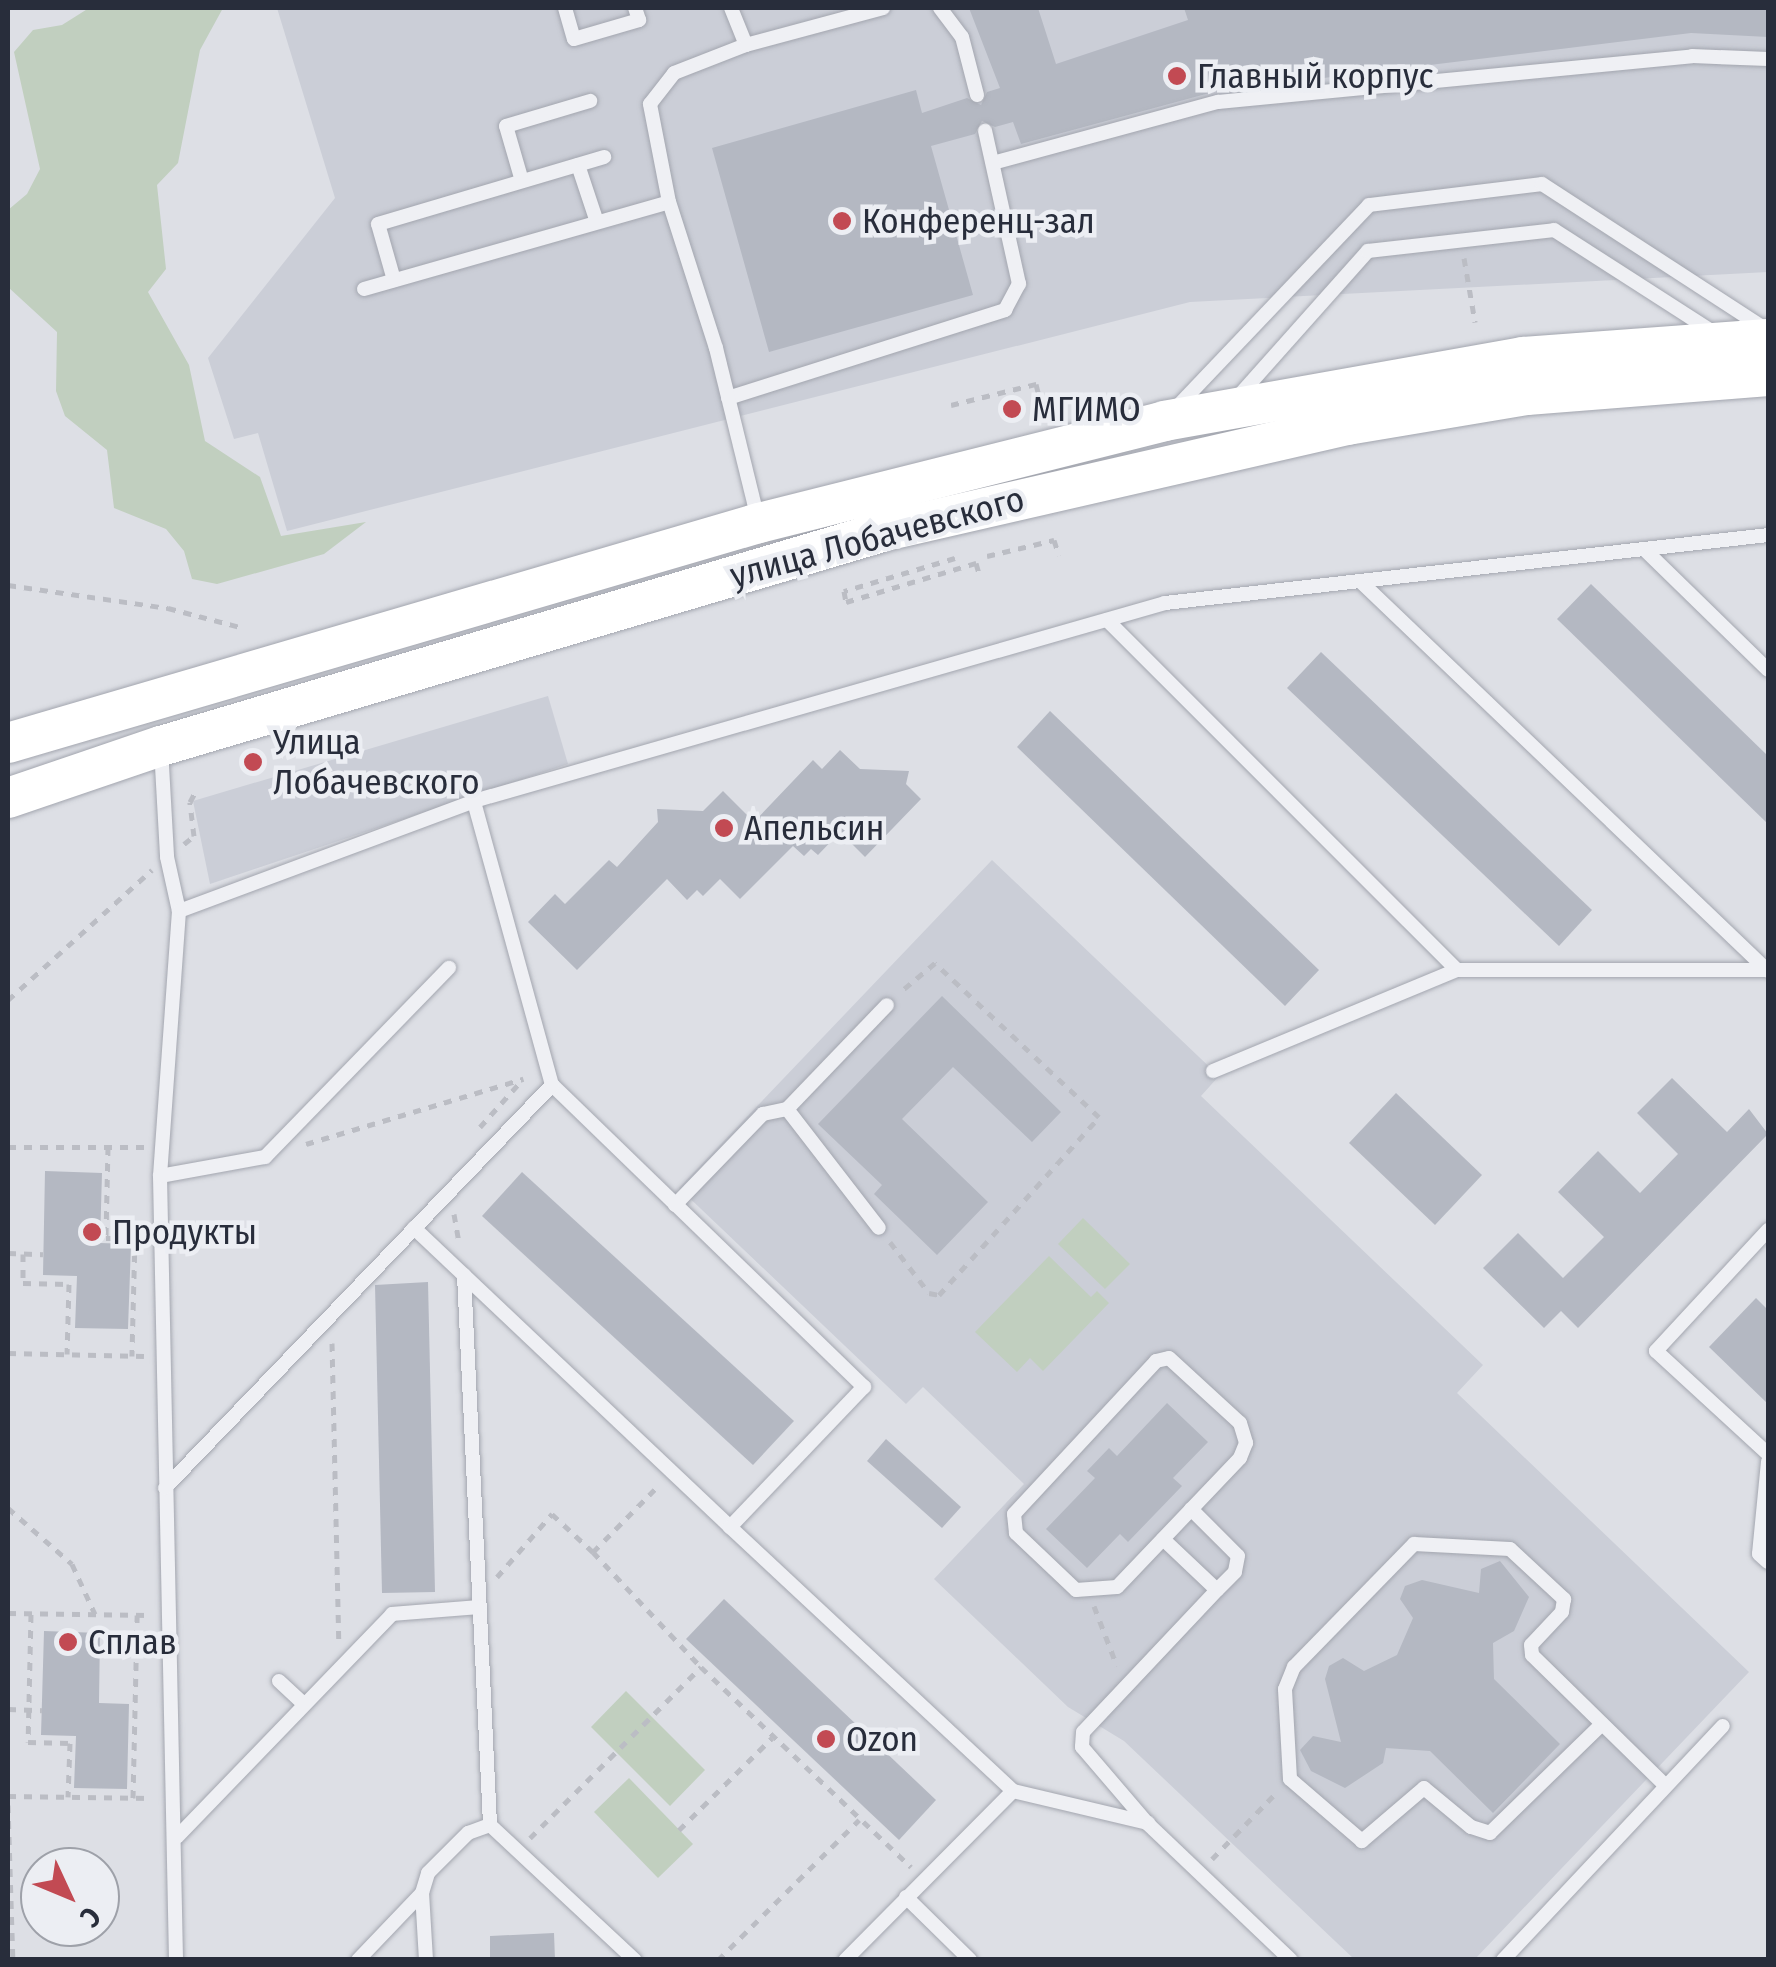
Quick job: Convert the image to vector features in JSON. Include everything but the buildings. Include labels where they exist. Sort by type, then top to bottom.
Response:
[{"type":"main road","name":"улица Лобачевского","points":[[8,743],[759,523],[1164,420],[1522,357],[1768,339]]},
{"type":"main road","name":"улица Лобачевского","points":[[8,798],[161,746],[889,530],[1346,425],[1527,395],[1768,376]]},
{"type":"lane","points":[[565,8],[574,39],[639,20],[635,8]]},
{"type":"lane","points":[[731,8],[746,45]]},
{"type":"lane","points":[[759,523],[728,398],[668,202],[650,104],[657,88],[674,73],[846,12],[883,8]]},
{"type":"lane","points":[[940,8],[962,36],[977,95]]},
{"type":"lane","points":[[993,163],[1218,102],[1692,56],[1768,59]]},
{"type":"lane","points":[[522,182],[506,126],[590,102]]},
{"type":"lane","points":[[728,398],[1005,310],[1018,284],[985,130]]},
{"type":"lane","points":[[394,280],[378,224],[604,158]]},
{"type":"lane","points":[[578,165],[597,222]]},
{"type":"lane","points":[[1164,420],[1370,205],[1542,184],[1768,331]]},
{"type":"lane","points":[[364,290],[668,202]]},
{"type":"lane","points":[[1228,409],[1368,251],[1554,230],[1727,340]]},
{"type":"lane","points":[[179,911],[474,801],[1165,603],[1768,534]]},
{"type":"lane","points":[[1644,549],[1768,670]]},
{"type":"lane","points":[[1360,581],[1768,971]]},
{"type":"lane","points":[[1107,620],[1457,970]]},
{"type":"lane","points":[[161,746],[167,857],[179,911],[160,1176],[167,1615],[177,1837],[176,1960]]},
{"type":"lane","points":[[474,801],[552,1085],[864,1387],[730,1528]]},
{"type":"lane","points":[[160,1176],[265,1157],[449,968]]},
{"type":"lane","points":[[1214,1071],[1457,970],[1768,971]]},
{"type":"lane","points":[[675,1204],[763,1114],[787,1109],[888,1005]]},
{"type":"lane","points":[[165,1488],[552,1085]]},
{"type":"lane","points":[[787,1109],[879,1228]]},
{"type":"lane","points":[[414,1228],[1013,1791],[1148,1824]]},
{"type":"lane","points":[[1768,1230],[1656,1351],[1768,1454]]},
{"type":"lane","points":[[464,1275],[490,1826],[635,1960]]},
{"type":"lane","points":[[1162,1358],[1176,1362],[1244,1432],[1240,1458],[1190,1510],[1117,1587],[1090,1594],[1076,1590],[1016,1533],[1014,1514],[1162,1358]]},
{"type":"lane","points":[[1768,1462],[1760,1554],[1768,1562]]},
{"type":"lane","points":[[1190,1510],[1238,1556],[1234,1572],[1080,1740],[1148,1824],[1290,1960]]},
{"type":"lane","points":[[1163,1538],[1218,1590]]},
{"type":"lane","points":[[1602,1724],[1490,1833],[1471,1827],[1424,1788],[1372,1836],[1354,1840],[1290,1779],[1289,1674],[1421,1542],[1510,1549],[1560,1594],[1562,1612],[1531,1644],[1532,1655],[1666,1786]]},
{"type":"lane","points":[[177,1837],[392,1614],[479,1603]]},
{"type":"lane","points":[[279,1681],[304,1704]]},
{"type":"lane","points":[[1503,1960],[1723,1726]]},
{"type":"lane","points":[[845,1960],[1013,1791]]},
{"type":"lane","points":[[426,1960],[422,1893],[428,1873],[468,1833],[490,1826]]},
{"type":"lane","points":[[358,1960],[422,1893]]},
{"type":"lane","points":[[906,1897],[970,1960]]},
{"type":"path","points":[[1462,241],[1474,322]]},
{"type":"path","points":[[952,405],[1036,384],[1040,400]]},
{"type":"path","points":[[988,556],[1054,540],[1059,555]]},
{"type":"path","points":[[955,558],[844,590],[846,602],[976,563],[980,577]]},
{"type":"path","points":[[8,585],[168,608],[240,627]]},
{"type":"path","points":[[8,1000],[194,836],[190,802],[198,789]]},
{"type":"path","points":[[879,1228],[928,1292],[939,1295],[1100,1117],[935,964],[888,1005]]},
{"type":"path","points":[[265,1157],[523,1079]]},
{"type":"path","points":[[8,1147],[162,1147]]},
{"type":"path","points":[[108,1147],[106,1238],[135,1238],[132,1356]]},
{"type":"path","points":[[8,1253],[43,1254]]},
{"type":"path","points":[[23,1254],[22,1283],[69,1284],[67,1354]]},
{"type":"path","points":[[331,1314],[340,1668]]},
{"type":"path","points":[[8,1352],[163,1356]]},
{"type":"path","points":[[593,1552],[671,1472]]},
{"type":"path","points":[[8,1508],[72,1564],[95,1614]]},
{"type":"path","points":[[479,1603],[552,1514],[772,1738],[924,1880]]},
{"type":"path","points":[[1090,1594],[1125,1687]]},
{"type":"path","points":[[8,1613],[167,1615]]},
{"type":"path","points":[[31,1614],[28,1742],[70,1743],[68,1796]]},
{"type":"path","points":[[133,1798],[137,1614]]},
{"type":"path","points":[[517,1850],[701,1667]]},
{"type":"path","points":[[8,1709],[42,1710]]},
{"type":"path","points":[[679,1830],[772,1738]]},
{"type":"path","points":[[1199,1872],[1290,1779]]},
{"type":"path","points":[[8,1796],[175,1798]]},
{"type":"path","points":[[8,1804],[12,1960]]},
{"type":"path","points":[[718,1960],[859,1820]]},
{"type":"shaded area","points":[[277,8],[1768,8],[1768,272],[1190,302],[287,531],[258,433],[234,439],[208,358],[335,198]]},
{"type":"shaded area","points":[[548,696],[568,764],[210,884],[193,801]]},
{"type":"shaded area","points":[[992,860],[1219,1076],[1201,1096],[1483,1365],[1457,1393],[1749,1672],[1475,1959],[1354,1959],[1124,1741],[1068,1707],[934,1579],[1024,1484],[923,1387],[906,1404],[679,1188]]},
{"type":"green space","points":[[89,8],[223,8],[200,50],[178,163],[157,185],[166,269],[148,292],[189,365],[205,441],[260,477],[281,536],[366,522],[324,554],[217,584],[192,579],[184,551],[166,529],[114,508],[107,450],[65,416],[56,391],[57,332],[8,287],[8,210],[27,194],[40,169],[14,52],[33,30],[62,25]]},
{"type":"green space","points":[[1083,1218],[1130,1264],[1105,1289],[1058,1244]]},
{"type":"green space","points":[[1049,1256],[1091,1297],[1097,1291],[1109,1303],[1043,1371],[1030,1358],[1017,1372],[975,1332]]},
{"type":"green space","points":[[626,1691],[705,1770],[670,1806],[591,1727]]},
{"type":"green space","points":[[629,1778],[693,1844],[658,1878],[594,1812]]},
{"type":"place","name":"Главный корпус","points":[[1177,76]]},
{"type":"place","name":"Конференц-зал","points":[[842,221]]},
{"type":"place","name":"МГИМО","points":[[1012,409]]},
{"type":"place","name":"Улица Лобачевского","points":[[253,762]]},
{"type":"place","name":"Апельсин","points":[[724,828]]},
{"type":"place","name":"Продукты","points":[[92,1232]]},
{"type":"place","name":"Сплав","points":[[68,1642]]},
{"type":"place","name":"Ozon","points":[[826,1739]]}]
